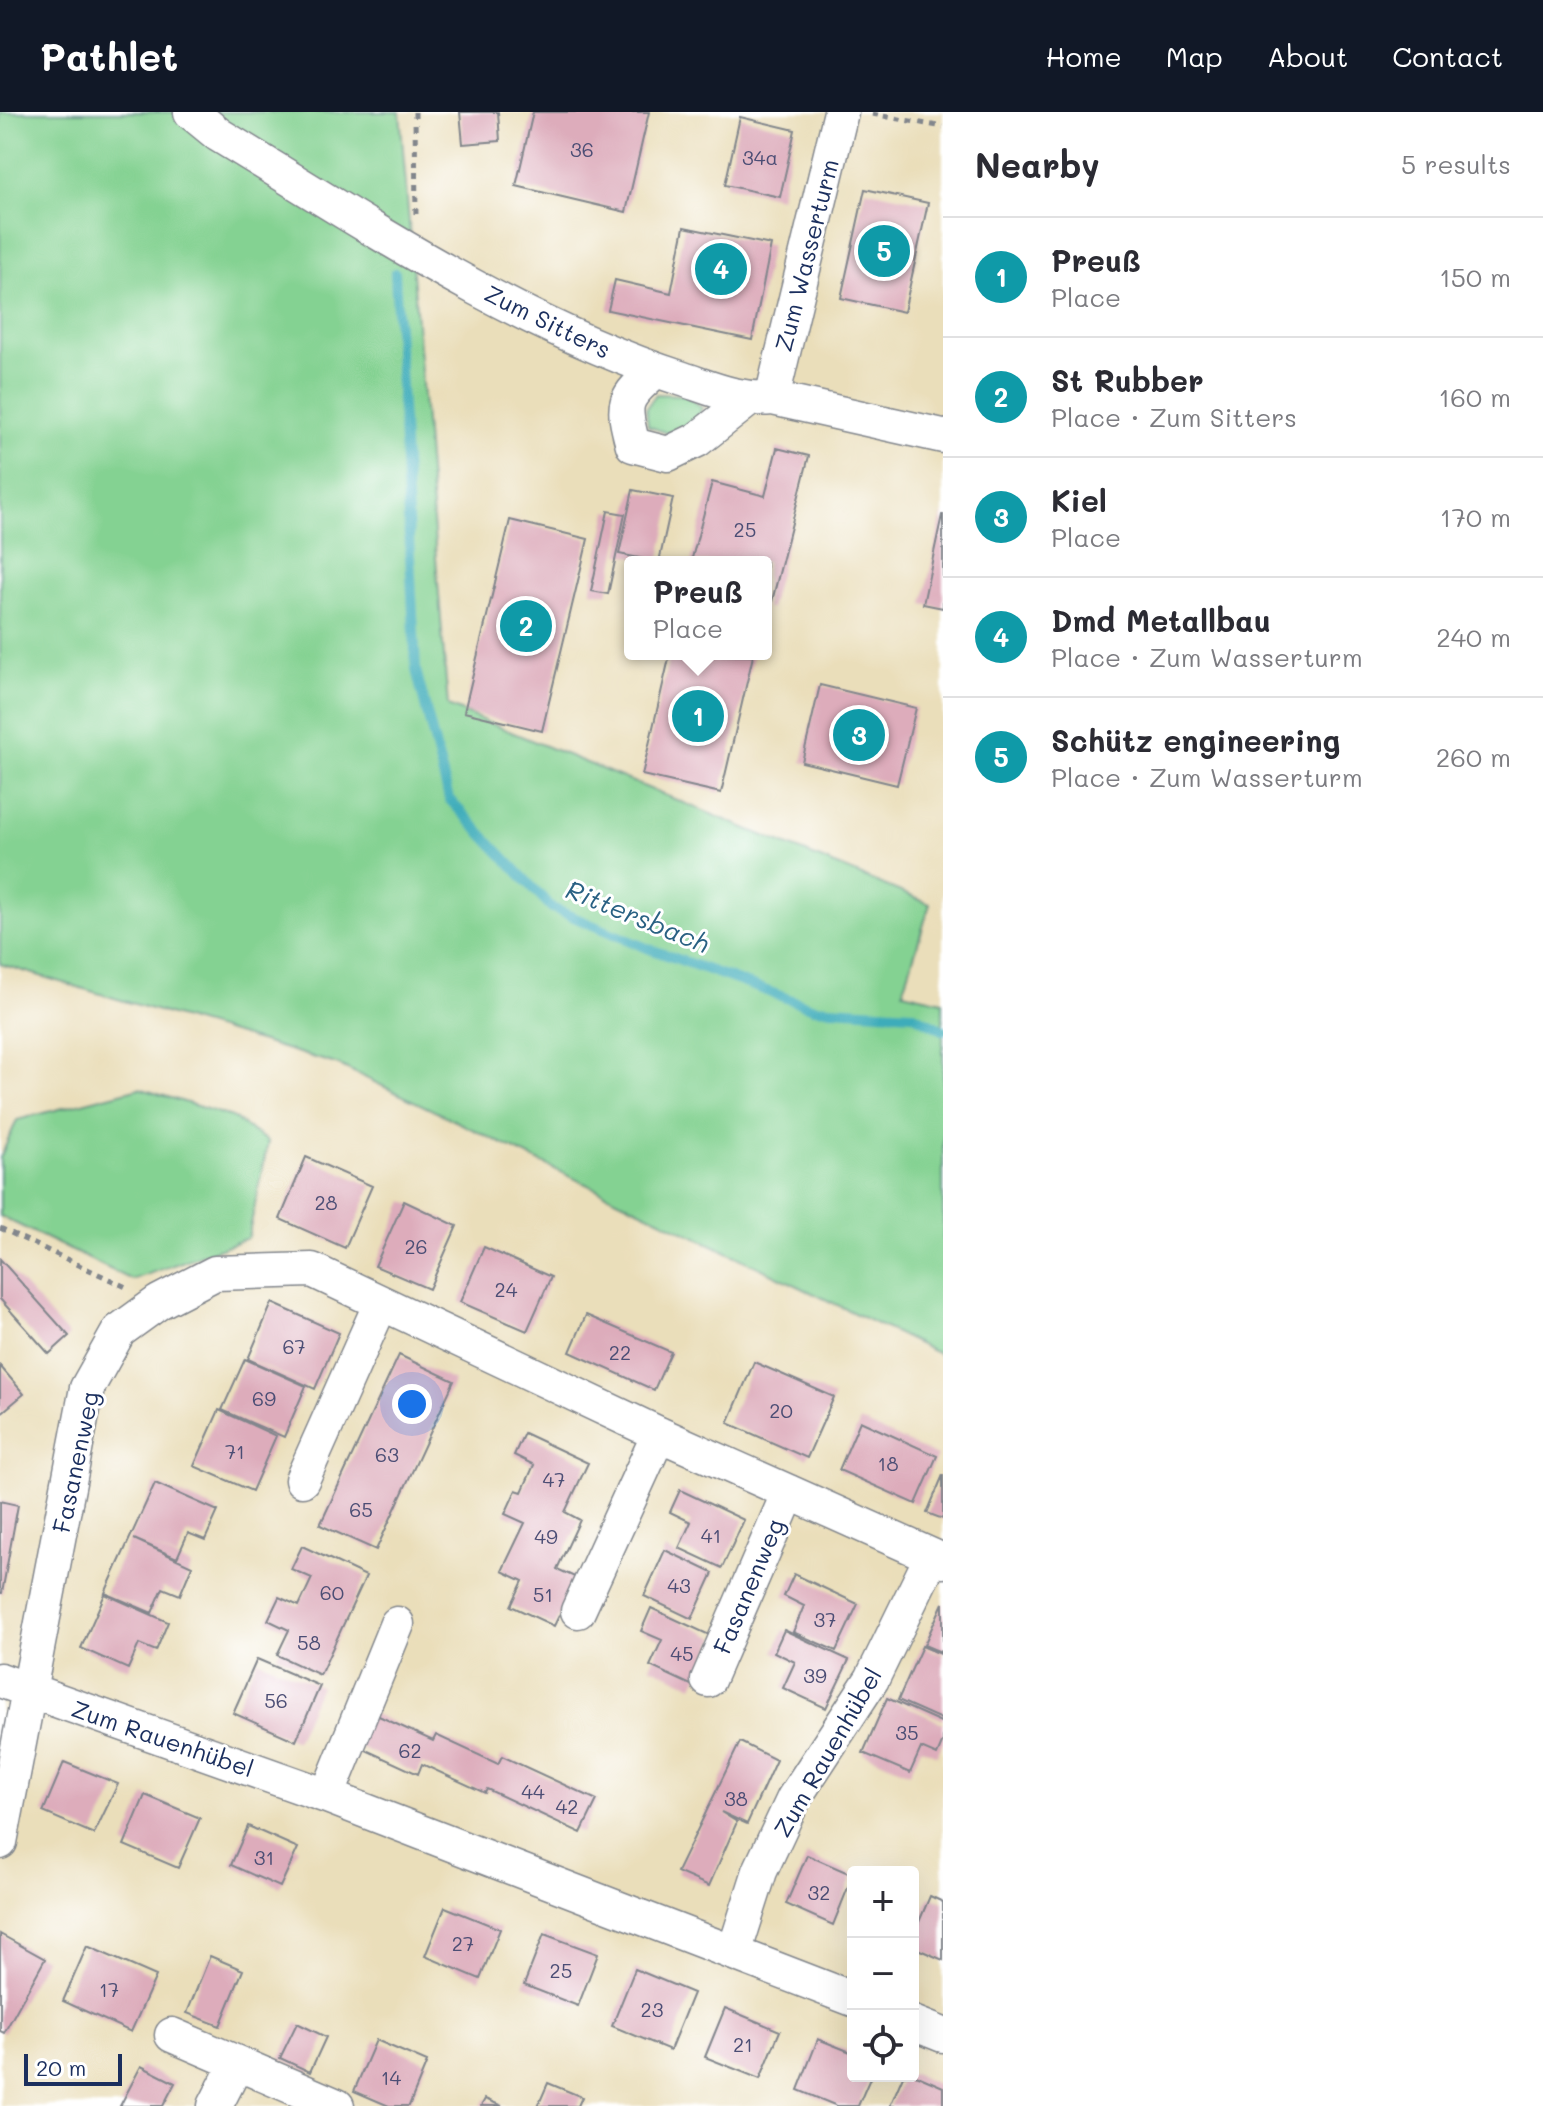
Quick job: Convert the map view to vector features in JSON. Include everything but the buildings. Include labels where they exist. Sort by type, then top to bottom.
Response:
[{"type":"street","name":"Zum Sitters","points":[[191,112],[219,135],[417,256],[594,345],[656,370],[760,399],[943,436]]},
{"type":"street","name":"Zum Wasserturm","points":[[760,399],[841,112]]},
{"type":"street","points":[[656,370],[629,394],[626,403],[624,412],[633,445],[668,454],[697,440],[760,399]]},
{"type":"street","name":"Fasanenweg","points":[[0,1842],[14,1685],[77,1457],[87,1388],[119,1331],[159,1302],[215,1273],[312,1270],[659,1434],[938,1558]]},
{"type":"street","points":[[302,1480],[381,1303]]},
{"type":"street","points":[[578,1611],[659,1434]]},
{"type":"street","name":"Fasanenweg","points":[[708,1680],[789,1492]]},
{"type":"street","name":"Zum Rauenhübel","points":[[734,1953],[760,1871],[794,1798],[872,1679],[938,1558]]},
{"type":"street","points":[[327,1796],[397,1624]]},
{"type":"street","name":"Zum Rauenhübel","points":[[14,1685],[327,1796],[847,1997]]},
{"type":"street","points":[[919,2025],[943,2035]]},
{"type":"street","points":[[172,2035],[337,2106]]},
{"type":"street","points":[[215,2106],[236,2065]]},
{"type":"path","points":[[415,112],[417,256]]},
{"type":"path","points":[[863,112],[943,127]]},
{"type":"path","points":[[0,1228],[159,1302]]},
{"type":"green space","points":[[0,112],[400,112],[448,706],[930,904],[903,992],[943,1001],[943,1356],[339,1065],[0,964]]},
{"type":"green space","points":[[656,394],[685,395],[702,407],[697,420],[669,434],[648,426],[646,408]]},
{"type":"green space","points":[[139,1088],[232,1117],[268,1142],[248,1238],[132,1280],[0,1216],[0,1158],[17,1120]]},
{"type":"waterway","name":"Rittersbach","points":[[395,273],[416,670],[449,799],[552,908],[647,948],[814,1008],[912,1014],[943,1030]]},
{"type":"place","name":"Schütz engineering","points":[[884,251]]},
{"type":"place","name":"Dmd Metallbau","points":[[721,269]]},
{"type":"place","name":"St Rubber","points":[[526,626]]},
{"type":"place","name":"Preuß","points":[[698,716]]},
{"type":"place","name":"Kiel","points":[[859,735]]}]
